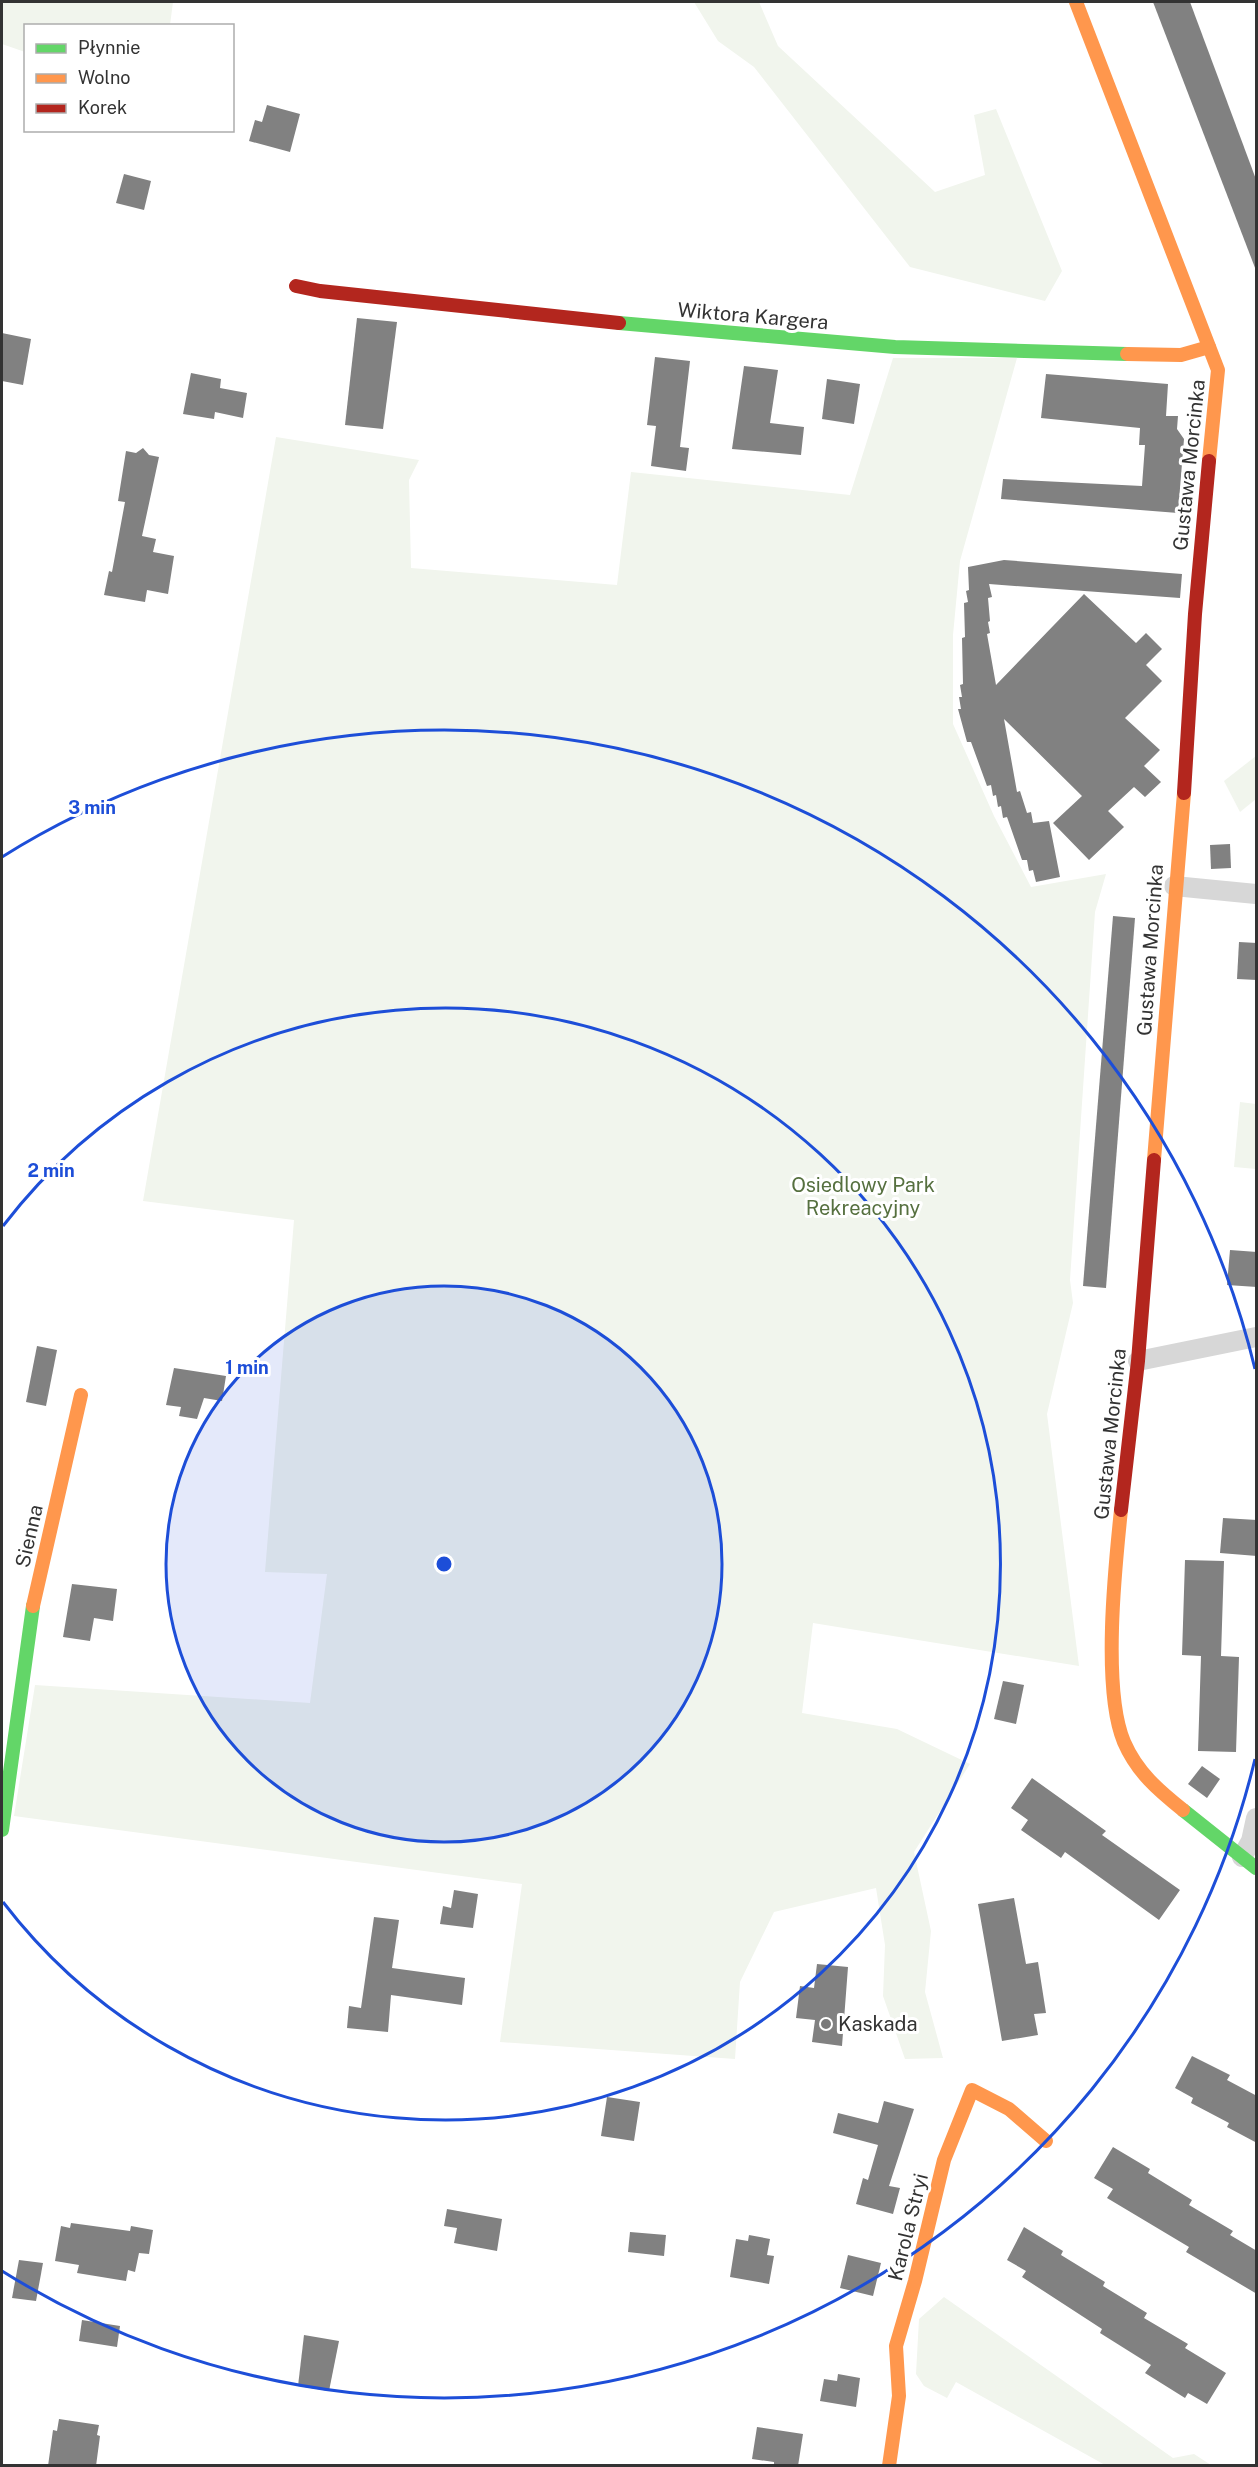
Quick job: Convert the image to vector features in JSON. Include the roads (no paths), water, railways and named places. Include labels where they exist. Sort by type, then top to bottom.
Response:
[{"type":"street","name":"Gustawa Morcinka","points":[[1076,2],[1218,370],[1205,497],[1191,709],[1174,886],[1138,1361],[1115,1564],[1113,1691],[1124,1741],[1149,1783],[1249,1862]]},
{"type":"street","name":"Wiktora Kargera","points":[[296,286],[320,291],[645,326],[895,347],[1181,355],[1209,347]]},
{"type":"street","points":[[1174,886],[1257,894]]},
{"type":"street","points":[[1138,1361],[1257,1337]]},
{"type":"street","name":"Sienna","points":[[2,1830],[31,1614],[81,1395]]},
{"type":"street","points":[[1249,1862],[1257,1818]]},
{"type":"street","name":"Karola Stryi","points":[[889,2466],[899,2396],[896,2346],[915,2281],[944,2160],[972,2090],[1009,2109],[1046,2140]]},
{"type":"place","name":"Kaskada","points":[[826,2024]]},
{"type":"park label","name":"Osiedlowy Park Rekreacyjny","points":[[863,1196]]}]
